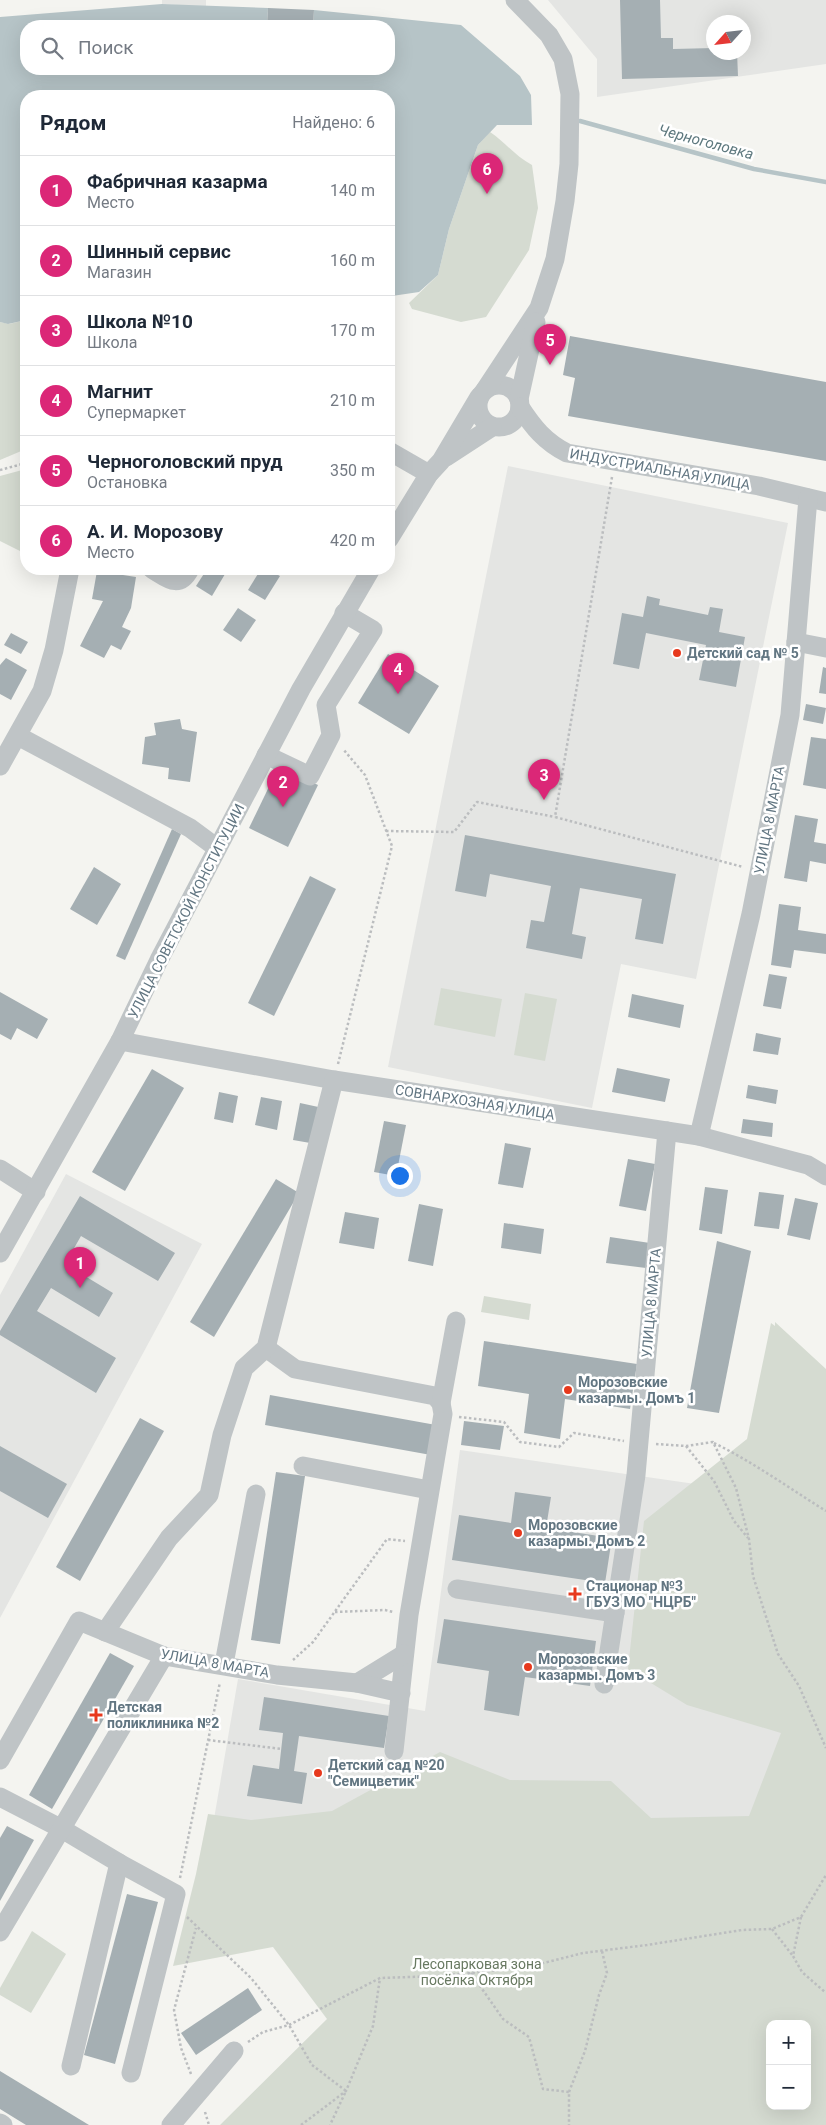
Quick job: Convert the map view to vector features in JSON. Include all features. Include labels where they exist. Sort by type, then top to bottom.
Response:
[{"type":"street","points":[[505,0],[548,35]]},
{"type":"street","points":[[515,0],[548,35],[563,59],[568,77],[570,94],[569,164],[566,201],[555,260],[539,308],[520,403],[516,420],[504,427],[495,427],[481,418],[478,404],[482,394],[498,385],[504,386],[515,393],[520,403],[541,435]]},
{"type":"street","points":[[395,530],[539,308]]},
{"type":"street","points":[[435,467],[495,427]]},
{"type":"street","name":"ИНДУСТРИАЛЬНАЯ УЛИЦА","points":[[495,427],[541,435],[552,446],[567,453],[759,486],[817,500]]},
{"type":"street","points":[[395,453],[435,467]]},
{"type":"street","name":"УЛИЦА 8 МАРТА","points":[[699,1136],[759,871],[790,715],[796,642],[817,500]]},
{"type":"street","points":[[0,766],[42,691],[54,650],[69,575]]},
{"type":"street","points":[[162,575],[172,581],[180,580],[187,575]]},
{"type":"street","name":"УЛИЦА СОВЕТСКОЙ КОНСТИТУЦИИ","points":[[0,1253],[120,1040],[159,960],[301,689],[367,575]]},
{"type":"street","points":[[266,755],[310,776],[331,735],[326,704],[373,630],[344,613]]},
{"type":"street","points":[[796,642],[826,648]]},
{"type":"street","points":[[301,689],[326,704]]},
{"type":"street","points":[[18,736],[190,828],[217,848]]},
{"type":"street","name":"СОВНАРХОЗНАЯ УЛИЦА","points":[[120,1040],[334,1080],[699,1136],[808,1165],[826,1176]]},
{"type":"street","points":[[105,1632],[169,1538],[209,1495],[222,1435],[244,1368],[266,1348],[334,1080]]},
{"type":"street","name":"УЛИЦА 8 МАРТА","points":[[604,1684],[636,1475],[666,1131]]},
{"type":"street","points":[[0,1169],[36,1192]]},
{"type":"street","points":[[394,1752],[402,1693],[409,1615],[456,1321]]},
{"type":"street","points":[[266,1348],[295,1369],[434,1396],[442,1409]]},
{"type":"street","points":[[303,1466],[429,1490]]},
{"type":"street","points":[[224,1664],[256,1494]]},
{"type":"street","points":[[457,1589],[615,1613]]},
{"type":"street","name":"УЛИЦА 8 МАРТА","points":[[0,1760],[79,1622],[164,1656],[224,1664],[277,1675],[357,1683],[402,1693]]},
{"type":"street","points":[[357,1683],[404,1654]]},
{"type":"street","points":[[0,1932],[164,1656]]},
{"type":"street","points":[[0,1797],[62,1829],[175,1899],[131,2073]]},
{"type":"street","points":[[72,2066],[119,1863]]},
{"type":"street","points":[[171,2125],[234,2051]]},
{"type":"path","points":[[555,817],[610,487],[616,462]]},
{"type":"path","points":[[0,470],[20,464]]},
{"type":"path","points":[[331,735],[365,775],[392,846],[334,1080]]},
{"type":"path","points":[[386,831],[454,832],[477,802],[555,817],[759,871]]},
{"type":"path","points":[[442,1409],[504,1422],[520,1442],[559,1447],[574,1434],[638,1443],[686,1446],[713,1442],[746,1458],[776,1480],[826,1511]]},
{"type":"path","points":[[713,1442],[736,1488],[749,1539],[753,1576],[778,1654],[799,1686],[826,1748]]},
{"type":"path","points":[[686,1446],[714,1481],[734,1521],[749,1539]]},
{"type":"path","points":[[277,1675],[314,1642],[387,1540],[421,1543]]},
{"type":"path","points":[[335,1612],[385,1610],[409,1615]]},
{"type":"path","points":[[224,1664],[175,1899],[196,1928],[251,1978],[289,2025],[312,2065],[346,2091]]},
{"type":"path","points":[[208,1740],[282,1749]]},
{"type":"path","points":[[793,1956],[801,1917],[826,1875]]},
{"type":"path","points":[[234,2051],[263,2032],[289,2025],[380,1978],[471,1973],[528,1967],[582,1953],[742,1930],[772,1929],[801,1917]]},
{"type":"path","points":[[196,1928],[174,2010],[182,2048],[209,2125]]},
{"type":"path","points":[[772,1929],[793,1956],[802,1972],[826,1993]]},
{"type":"path","points":[[569,2125],[569,2092],[585,2051],[599,1995],[607,1973],[602,1951]]},
{"type":"path","points":[[471,1973],[503,2020],[529,2037],[543,2089],[569,2092]]},
{"type":"path","points":[[330,2125],[373,2026],[380,1978]]},
{"type":"path","points":[[301,2125],[346,2091]]},
{"type":"shaded area","points":[[162,0],[206,0],[206,7],[162,4]]},
{"type":"shaded area","points":[[548,0],[826,0],[826,64],[597,97],[597,59]]},
{"type":"shaded area","points":[[162,4],[268,8],[267,20],[20,20],[20,75],[395,75],[395,20],[313,20],[314,10],[461,25],[520,76],[531,95],[532,125],[497,125],[478,145],[449,229],[438,275],[419,292],[395,296],[395,90],[20,90],[20,321],[8,324],[0,322],[0,17]]},
{"type":"shaded area","points":[[508,466],[788,523],[696,979],[621,964],[592,1108],[388,1067]]},
{"type":"shaded area","points":[[66,1174],[202,1244],[0,1618],[0,1295]]},
{"type":"shaded area","name":"Стационар №3 ГБУЗ МО \"НЦРБ\"","points":[[460,1450],[723,1488],[799,1714],[779,1858],[203,1883],[238,1679],[425,1711]]},
{"type":"green space","points":[[490,132],[532,165],[538,208],[529,250],[486,317],[461,322],[412,309],[409,303],[438,275],[449,229],[478,145]]},
{"type":"green space","points":[[20,321],[20,452],[0,460],[0,322],[9,324]]},
{"type":"green space","points":[[20,471],[20,551],[0,541],[0,476]]},
{"type":"green space","points":[[441,988],[502,999],[495,1037],[434,1025]]},
{"type":"green space","points":[[525,993],[557,999],[545,1061],[514,1055]]},
{"type":"green space","points":[[484,1296],[531,1304],[529,1320],[481,1312]]},
{"type":"green space","name":"Лесопарковая зона посёлка Октября","points":[[775,1322],[826,1369],[826,2125],[220,2125],[327,2019],[273,1947],[173,1966],[196,1874],[208,1814],[251,1820],[332,1811],[440,1752],[510,1780],[611,1781],[651,1818],[749,1816],[781,1733],[687,1705],[628,1669],[644,1521],[747,1439],[771,1323],[775,1326]]},
{"type":"green space","points":[[32,1931],[66,1954],[31,2013],[0,1995],[0,1988]]},
{"type":"building","points":[[620,0],[660,0],[661,38],[673,38],[673,49],[706,48],[706,60],[737,60],[738,76],[622,79]]},
{"type":"building","points":[[268,8],[314,10],[313,20],[267,20]]},
{"type":"building","points":[[570,336],[826,382],[826,461],[568,416],[575,378],[563,375]]},
{"type":"building","points":[[96,575],[136,577],[131,608],[122,627],[131,631],[121,650],[111,645],[104,658],[80,646],[103,601],[92,599]]},
{"type":"building","points":[[203,575],[224,575],[212,596],[196,586]]},
{"type":"building","points":[[257,575],[280,576],[265,600],[248,590]]},
{"type":"building","points":[[647,596],[660,599],[659,605],[708,615],[710,607],[723,609],[719,632],[745,637],[736,687],[699,680],[706,645],[646,633],[639,669],[613,664],[622,613],[643,617]]},
{"type":"building","points":[[238,608],[256,620],[241,642],[223,630]]},
{"type":"building","points":[[11,633],[28,642],[21,654],[4,645]]},
{"type":"building","points":[[388,654],[439,686],[409,734],[358,703]]},
{"type":"building","points":[[6,658],[27,670],[11,700],[0,694],[0,665]]},
{"type":"building","points":[[823,667],[826,668],[826,694],[819,693]]},
{"type":"building","points":[[806,704],[826,708],[823,724],[803,720]]},
{"type":"building","points":[[180,719],[182,729],[197,732],[190,782],[168,779],[169,768],[142,764],[145,737],[156,735],[154,723]]},
{"type":"building","points":[[811,737],[826,739],[826,789],[803,785]]},
{"type":"building","points":[[279,766],[318,785],[288,847],[249,828]]},
{"type":"building","points":[[795,815],[818,819],[814,842],[826,844],[826,864],[810,861],[807,882],[784,878]]},
{"type":"building","points":[[172,829],[181,834],[125,960],[116,956]]},
{"type":"building","points":[[465,835],[676,874],[663,944],[635,939],[642,899],[580,888],[572,934],[586,937],[582,959],[526,948],[531,920],[544,922],[551,886],[490,874],[486,897],[455,891]]},
{"type":"building","points":[[94,867],[121,884],[97,925],[70,909]]},
{"type":"building","points":[[310,876],[336,889],[274,1016],[248,1003]]},
{"type":"building","points":[[779,904],[801,907],[798,930],[826,934],[826,954],[794,950],[791,968],[771,965]]},
{"type":"building","points":[[769,974],[787,977],[781,1009],[763,1006]]},
{"type":"building","points":[[0,992],[48,1019],[37,1039],[17,1028],[11,1040],[0,1034]]},
{"type":"building","points":[[632,994],[684,1005],[680,1028],[628,1017]]},
{"type":"building","points":[[756,1033],[781,1038],[778,1055],[753,1051]]},
{"type":"building","points":[[617,1068],[670,1079],[665,1102],[612,1092]]},
{"type":"building","points":[[152,1069],[184,1088],[125,1191],[92,1172]]},
{"type":"building","points":[[748,1085],[778,1090],[776,1104],[746,1098]]},
{"type":"building","points":[[219,1092],[238,1096],[233,1123],[214,1119]]},
{"type":"building","points":[[261,1097],[282,1101],[277,1130],[255,1125]]},
{"type":"building","points":[[300,1103],[323,1108],[316,1144],[293,1140]]},
{"type":"building","points":[[743,1119],[773,1123],[772,1137],[741,1133]]},
{"type":"building","points":[[384,1121],[406,1125],[396,1176],[374,1172]]},
{"type":"building","points":[[505,1143],[531,1148],[523,1188],[498,1184]]},
{"type":"building","points":[[628,1159],[655,1164],[646,1211],[619,1206]]},
{"type":"building","points":[[276,1179],[299,1193],[214,1337],[190,1322]]},
{"type":"building","points":[[705,1187],[728,1190],[722,1234],[699,1230]]},
{"type":"building","points":[[759,1192],[784,1195],[779,1229],[754,1226]]},
{"type":"building","points":[[80,1196],[175,1253],[158,1281],[81,1236],[65,1264],[113,1293],[99,1317],[51,1288],[37,1311],[116,1358],[96,1393],[0,1335],[0,1331]]},
{"type":"building","points":[[795,1198],[818,1203],[810,1240],[787,1235]]},
{"type":"building","points":[[419,1204],[443,1209],[433,1266],[408,1261]]},
{"type":"building","points":[[345,1212],[379,1218],[374,1249],[339,1243]]},
{"type":"building","points":[[504,1223],[544,1229],[541,1254],[501,1248]]},
{"type":"building","points":[[610,1237],[650,1243],[646,1268],[606,1263]]},
{"type":"building","points":[[717,1241],[751,1251],[719,1413],[687,1408]]},
{"type":"building","name":"Морозовские казармы. Домъ 1","points":[[484,1341],[637,1364],[630,1409],[565,1399],[560,1439],[524,1433],[529,1394],[478,1386]]},
{"type":"building","points":[[270,1395],[436,1425],[431,1455],[265,1425]]},
{"type":"building","points":[[140,1418],[164,1431],[80,1581],[56,1567]]},
{"type":"building","points":[[464,1421],[504,1426],[500,1450],[461,1445]]},
{"type":"building","points":[[0,1446],[67,1484],[48,1518],[0,1491]]},
{"type":"building","points":[[276,1472],[305,1476],[280,1644],[251,1640]]},
{"type":"building","name":"Морозовские казармы. Домъ 2","points":[[515,1492],[551,1497],[546,1528],[612,1538],[605,1583],[452,1560],[459,1515],[511,1523]]},
{"type":"building","name":"Морозовские казармы. Домъ 3","points":[[444,1619],[596,1641],[590,1686],[525,1677],[519,1716],[484,1710],[489,1671],[437,1663]]},
{"type":"building","points":[[110,1653],[134,1666],[52,1809],[29,1795]]},
{"type":"building","name":"Детский сад №20 \"Семицветик\"","points":[[264,1697],[389,1716],[384,1748],[299,1736],[294,1771],[307,1773],[302,1804],[247,1796],[253,1765],[279,1769],[283,1733],[259,1730]]},
{"type":"building","points":[[7,1826],[34,1840],[0,1901],[0,1838]]},
{"type":"building","points":[[127,1894],[158,1902],[115,2064],[84,2055]]},
{"type":"building","points":[[248,1988],[262,2010],[196,2055],[181,2033]]},
{"type":"building","points":[[0,2071],[89,2125],[26,2125],[0,2109]]},
{"type":"waterway","name":"Черноголовка","points":[[580,121],[754,169],[826,182]]},
{"type":"place","name":"А. И. Морозову","points":[[487,194]]},
{"type":"place","name":"Черноголовский пруд","points":[[550,365]]},
{"type":"place","name":"Детский сад № 5","points":[[677,653]]},
{"type":"place","name":"Магнит","points":[[398,694]]},
{"type":"place","name":"Школа №10","points":[[544,800]]},
{"type":"place","name":"Шинный сервис","points":[[283,807]]},
{"type":"place","name":"Фабричная казарма","points":[[80,1288]]},
{"type":"place","name":"Морозовские казармы. Домъ 1","points":[[568,1390]]},
{"type":"place","name":"Морозовские казармы. Домъ 2","points":[[518,1533]]},
{"type":"place","name":"Стационар №3 ГБУЗ МО \"НЦРБ\"","points":[[575,1594]]},
{"type":"place","name":"Морозовские казармы. Домъ 3","points":[[528,1667]]},
{"type":"place","name":"Детская поликлиника №2","points":[[96,1715]]},
{"type":"place","name":"Детский сад №20 \"Семицветик\"","points":[[318,1773]]}]
